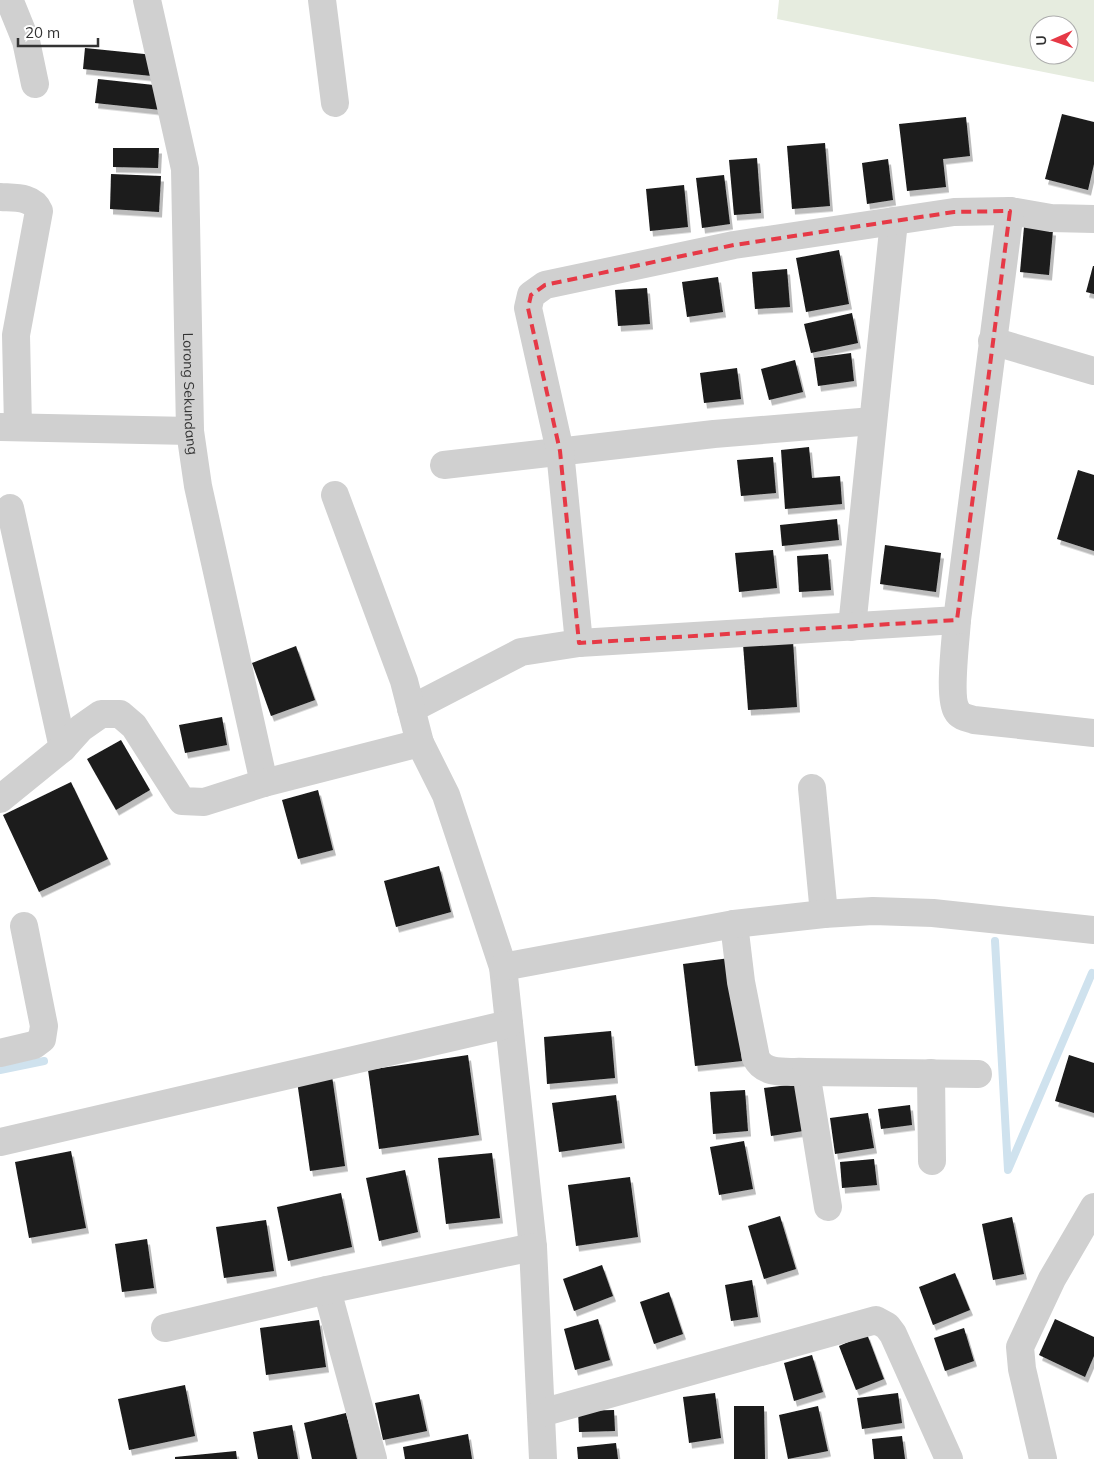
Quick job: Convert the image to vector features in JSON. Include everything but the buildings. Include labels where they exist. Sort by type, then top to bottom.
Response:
[{"type":"street","name":"Lorong Sekundang","points":[[147,0],[185,169],[190,431],[198,486],[264,783]]},
{"type":"street","points":[[322,0],[335,103]]},
{"type":"street","points":[[15,4],[26,41],[35,84]]},
{"type":"street","points":[[0,197],[30,200],[37,205],[39,211],[16,335],[9,427],[190,431]]},
{"type":"street","points":[[1010,211],[957,620],[953,689],[956,710],[960,714],[974,720],[1094,732]]},
{"type":"street","points":[[579,643],[560,451],[528,308],[532,295],[545,285],[734,245],[954,212],[1010,211],[1051,218],[1094,219]]},
{"type":"street","points":[[852,627],[894,221]]},
{"type":"street","points":[[992,341],[1094,371]]},
{"type":"street","points":[[444,465],[560,451],[873,421]]},
{"type":"street","points":[[335,496],[404,681],[420,744],[446,795],[503,967],[533,1247],[543,1459]]},
{"type":"street","points":[[10,508],[63,748]]},
{"type":"street","points":[[411,709],[521,652],[579,643],[957,620]]},
{"type":"street","points":[[0,800],[63,748],[81,728],[101,714],[120,714],[134,726],[182,801],[204,802],[264,783],[420,744]]},
{"type":"street","points":[[812,788],[824,914]]},
{"type":"street","points":[[503,967],[734,924],[824,914],[873,911],[933,913],[1094,930]]},
{"type":"street","points":[[734,924],[741,982],[756,1058],[760,1066],[766,1070],[978,1074]]},
{"type":"street","points":[[0,1053],[34,1046],[42,1039],[44,1026],[24,926]]},
{"type":"street","points":[[0,1142],[509,1024]]},
{"type":"street","points":[[806,1072],[828,1206]]},
{"type":"street","points":[[931,1073],[932,1161]]},
{"type":"street","points":[[1043,1459],[1022,1369],[1020,1347],[1052,1279],[1094,1207]]},
{"type":"street","points":[[165,1328],[327,1290],[533,1247]]},
{"type":"street","points":[[327,1290],[373,1459]]},
{"type":"street","points":[[541,1413],[876,1320],[887,1326],[893,1334],[949,1459]]},
{"type":"highlighted area","points":[[1010,211],[957,620],[579,643],[560,451],[528,308],[531,295],[545,285],[734,245],[954,212]]},
{"type":"shaded area","points":[[779,0],[1094,0],[1094,82],[777,19]]},
{"type":"waterway","points":[[995,941],[1008,1170],[1092,973],[1094,974]]},
{"type":"waterway","points":[[0,1070],[44,1061]]}]
